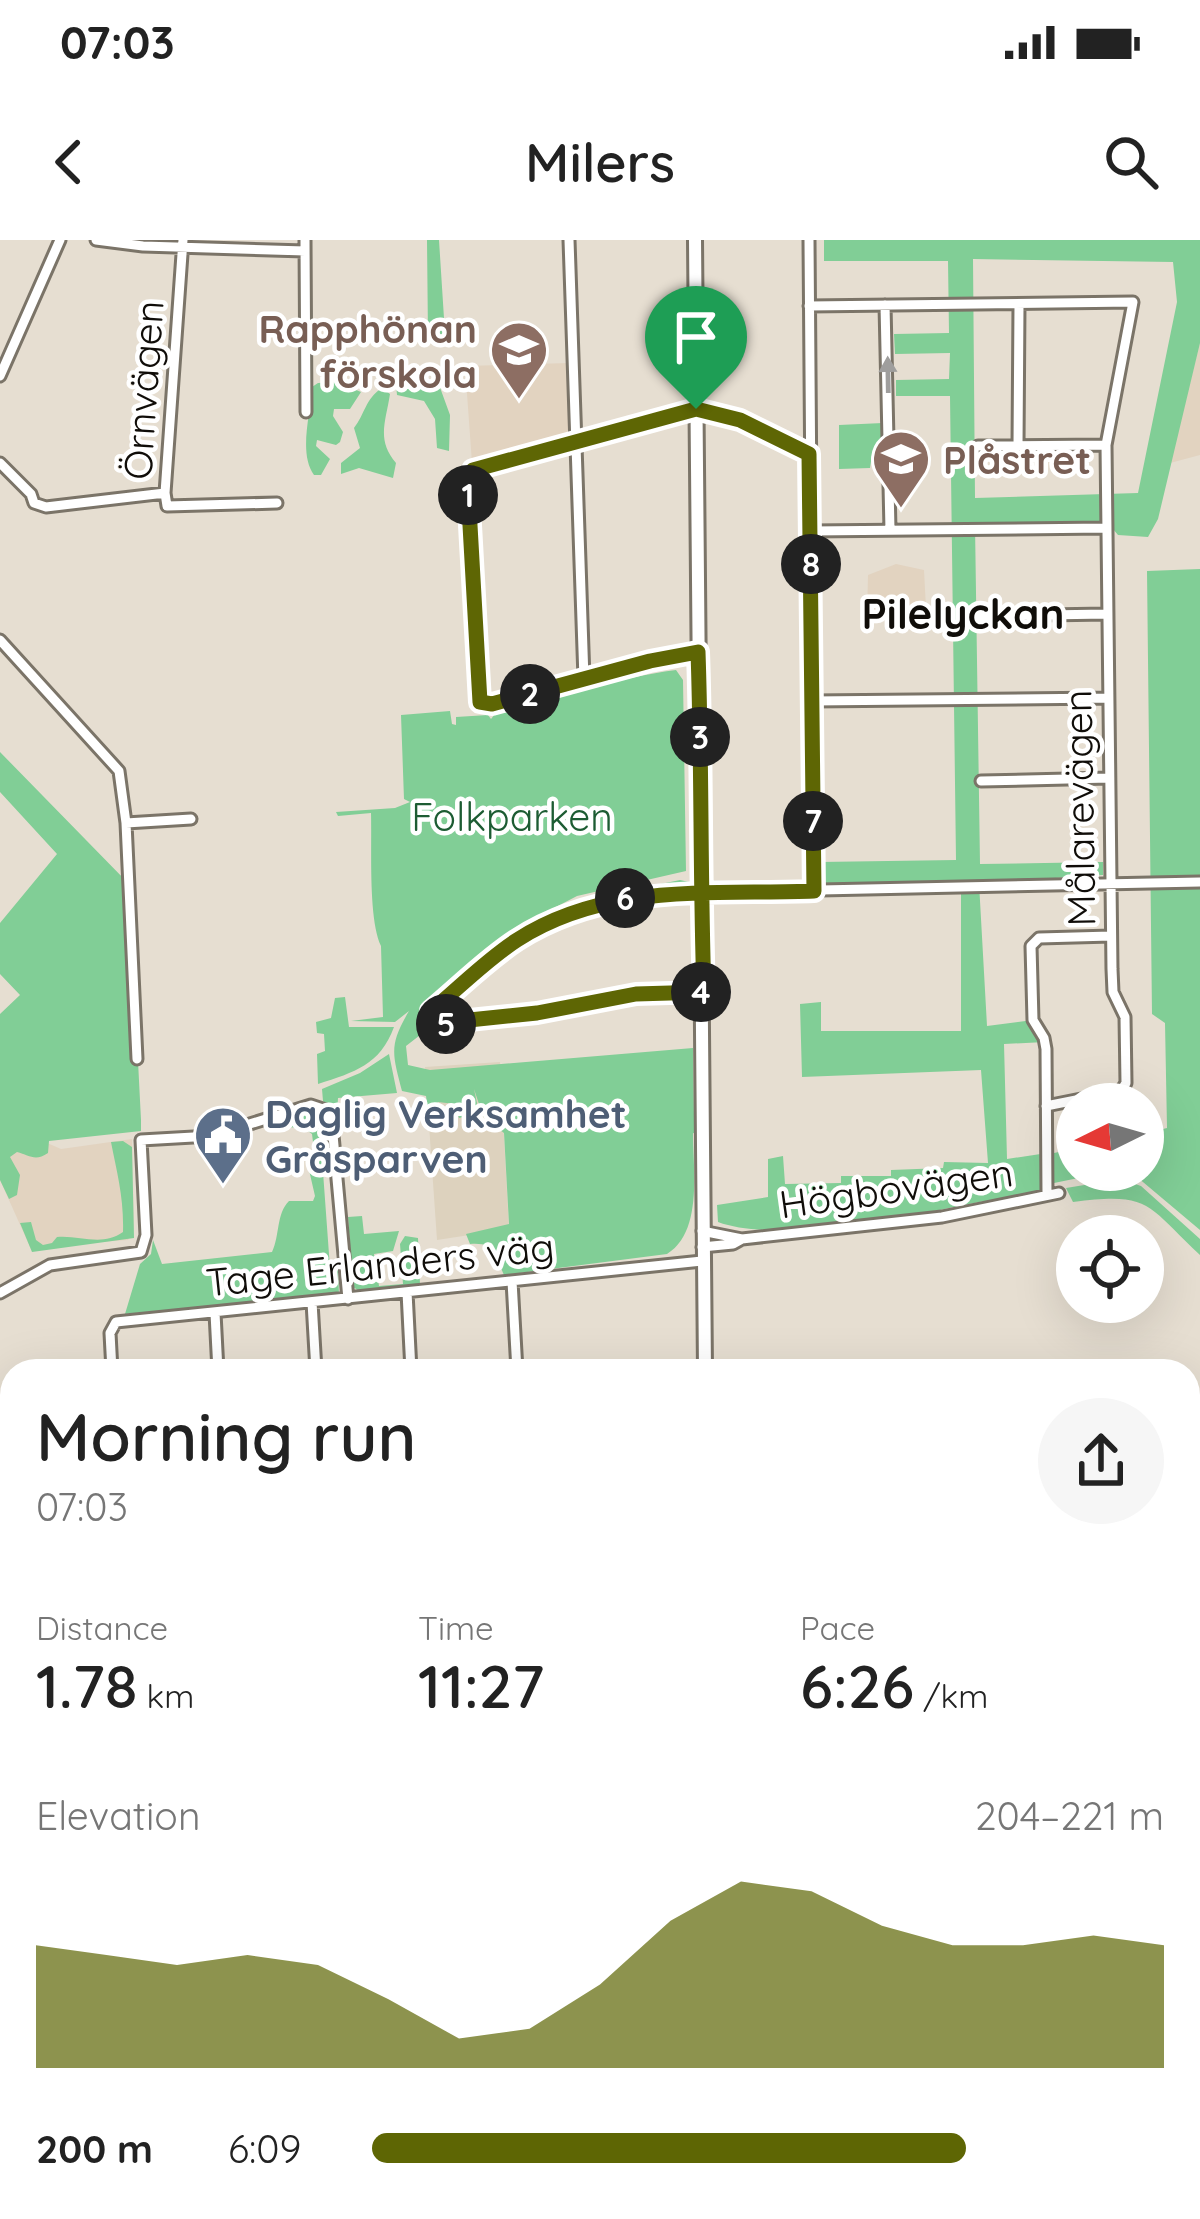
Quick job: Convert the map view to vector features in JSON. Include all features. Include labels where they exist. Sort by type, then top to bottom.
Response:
[{"type":"street","points":[[0,376],[59,240]]},
{"type":"street","points":[[96,240],[305,245],[306,412]]},
{"type":"street","points":[[569,240],[584,679]]},
{"type":"street","points":[[695,240],[705,1359]]},
{"type":"street","points":[[809,240],[814,891]]},
{"type":"street","name":"Örnvägen","points":[[183,243],[167,506],[278,503]]},
{"type":"street","name":"Målarevägen","points":[[1018,305],[1133,302],[1106,445],[1111,936],[1113,992],[1124,1017],[1126,1083],[1121,1091],[1046,1106]]},
{"type":"street","points":[[885,305],[890,530]]},
{"type":"street","points":[[809,306],[1018,305],[1018,446]]},
{"type":"street","points":[[698,652],[492,704],[480,702],[468,490],[471,473],[696,409],[740,420],[809,454]]},
{"type":"street","points":[[978,446],[1106,445]]},
{"type":"street","points":[[0,463],[34,503],[46,507],[165,493]]},
{"type":"street","points":[[811,531],[1106,528]]},
{"type":"street","points":[[980,616],[1106,614]]},
{"type":"street","points":[[0,640],[119,771],[126,824],[136,1059]]},
{"type":"street","points":[[812,701],[1108,698]]},
{"type":"street","points":[[982,781],[1109,778]]},
{"type":"street","points":[[126,824],[191,819]]},
{"type":"street","points":[[704,992],[636,994],[559,1010],[438,1024],[429,1021],[431,1011],[504,949],[557,918],[613,899],[1200,882]]},
{"type":"street","points":[[1046,1106],[1044,1038],[1032,1010],[1031,946],[1039,938],[1111,936]]},
{"type":"street","points":[[0,1293],[50,1265],[141,1252],[146,1235],[141,1140],[211,1136],[299,1106],[317,1106],[329,1114],[332,1124],[348,1299]]},
{"type":"street","name":"Högbovägen","points":[[702,1231],[742,1239],[908,1222],[1053,1194],[1046,1106]]},
{"type":"street","name":"Högbovägen","points":[[702,1254],[742,1239]]},
{"type":"street","name":"Tage Erlanders väg","points":[[111,1359],[110,1333],[116,1322],[512,1281],[702,1254]]},
{"type":"street","points":[[512,1281],[516,1359]]},
{"type":"street","points":[[406,1292],[410,1359]]},
{"type":"street","points":[[312,1302],[315,1359]]},
{"type":"street","points":[[215,1312],[217,1359]]},
{"type":"shaded area","points":[[1200,343],[1200,455],[1170,463]]},
{"type":"shaded area","name":"Rapphönan förskola","points":[[569,363],[572,436],[472,463],[465,366]]},
{"type":"shaded area","points":[[896,564],[924,570],[926,608],[895,616],[867,616],[868,575]]},
{"type":"shaded area","points":[[500,1062],[509,1229],[437,1240],[425,1067]]},
{"type":"shaded area","points":[[132,1139],[134,1230],[128,1240],[30,1247],[0,1180],[0,1150],[45,1142],[61,1149]]},
{"type":"green space","points":[[427,240],[439,240],[445,334],[428,336]]},
{"type":"green space","points":[[824,240],[1200,240],[1200,343],[1158,519],[1148,537],[1118,535],[1108,523],[975,525],[980,864],[1103,862],[1103,875],[979,883],[987,1026],[1033,1020],[1045,1042],[1004,1044],[1007,1159],[1047,1153],[1047,1195],[985,1210],[984,1201],[850,1225],[745,1228],[718,1222],[717,1205],[768,1197],[768,1159],[783,1156],[785,1184],[841,1183],[841,1176],[891,1176],[891,1170],[943,1168],[944,1162],[988,1163],[981,1070],[802,1077],[800,1004],[821,1002],[821,1031],[961,1031],[961,880],[821,885],[820,862],[956,860],[950,396],[896,396],[896,380],[949,379],[950,353],[895,354],[894,334],[949,333],[948,261],[824,261]],"holes":[[[973,259],[1173,262],[1177,302],[1138,493],[975,498]]]},
{"type":"green space","points":[[405,379],[438,382],[450,415],[449,451],[437,448],[435,419],[424,401],[397,395],[396,384]]},
{"type":"green space","points":[[337,382],[361,392],[350,409],[334,409],[343,432],[340,442],[317,440],[316,446],[330,459],[321,475],[314,475],[306,444],[312,387]]},
{"type":"green space","points":[[382,388],[390,394],[384,438],[396,463],[393,478],[359,468],[341,474],[341,463],[360,448],[354,428]]},
{"type":"green space","points":[[883,423],[884,454],[872,455],[870,468],[839,469],[839,425]]},
{"type":"green space","points":[[1200,569],[1200,1230],[1154,1191],[1164,1191],[1167,1128],[1165,1023],[1152,1014],[1147,571]]},
{"type":"green space","name":"Folkparken","points":[[676,670],[683,680],[686,871],[577,896],[508,932],[578,901],[689,882],[602,898],[549,917],[509,939],[432,1006],[426,1004],[424,1032],[406,1046],[408,1065],[430,1070],[693,1048],[694,1115],[698,999],[691,1216],[678,1244],[667,1254],[504,1275],[494,1252],[486,1245],[470,1244],[466,1234],[509,1224],[504,1133],[483,1116],[474,1089],[475,1114],[459,1118],[455,1104],[438,1102],[430,1127],[426,1096],[402,1091],[396,1067],[395,1041],[409,1011],[395,1022],[351,1021],[383,1017],[381,946],[372,901],[371,813],[338,816],[336,812],[395,808],[410,802],[404,799],[401,715],[450,711],[456,725],[456,717],[488,715],[491,719],[495,714],[606,684]]},
{"type":"green space","points":[[0,752],[129,884],[141,1120],[141,1131],[49,1141],[48,1153],[39,1157],[17,1152],[10,1157],[20,1175],[17,1195],[9,1199],[0,1180],[0,1014],[20,995],[0,974],[0,923],[57,854],[0,792]]},
{"type":"green space","points":[[345,997],[349,1027],[394,1027],[374,1059],[318,1084],[317,1054],[325,1051],[324,1034],[317,1033],[316,1022],[331,1018],[335,998]]},
{"type":"green space","points":[[389,1054],[397,1093],[338,1098],[337,1115],[323,1101],[322,1089]]},
{"type":"green space","points":[[314,1112],[319,1117],[330,1268],[338,1270],[339,1294],[125,1314],[140,1264],[151,1254],[153,1240],[162,1264],[272,1252],[285,1206],[289,1201],[313,1201],[315,1196],[309,1170],[316,1166],[312,1134],[304,1128],[285,1127],[285,1121]]},
{"type":"green space","points":[[123,1141],[132,1147],[134,1238],[32,1252],[20,1223],[31,1222],[36,1240],[43,1245],[57,1237],[99,1240],[123,1232],[111,1142]]},
{"type":"green space","points":[[1068,1191],[1147,1191],[1200,1239],[1200,1255],[1164,1221],[1164,1215],[1146,1206],[1119,1199],[1073,1202]]},
{"type":"green space","points":[[362,1216],[364,1234],[399,1231],[393,1251],[374,1254],[379,1286],[403,1284],[400,1244],[405,1236],[418,1238],[420,1285],[361,1292],[353,1287],[348,1217]]},
{"type":"place","name":"Rapphönan förskola","points":[[519,401]]},
{"type":"place","name":"Plåstret","points":[[901,510]]},
{"type":"place","name":"Daglig Verksamhet Gråsparven","points":[[223,1186]]},
{"type":"district","name":"Pilelyckan","points":[[963,613]]},
{"type":"route","points":[[696,409],[473,470],[468,490],[480,702],[492,704],[698,652],[702,893],[702,949],[704,992],[636,994],[579,1007],[431,1024],[431,1011],[504,949],[590,904],[676,893],[692,893],[702,893],[714,893],[742,894],[814,891],[809,454],[740,420],[696,409]]}]
